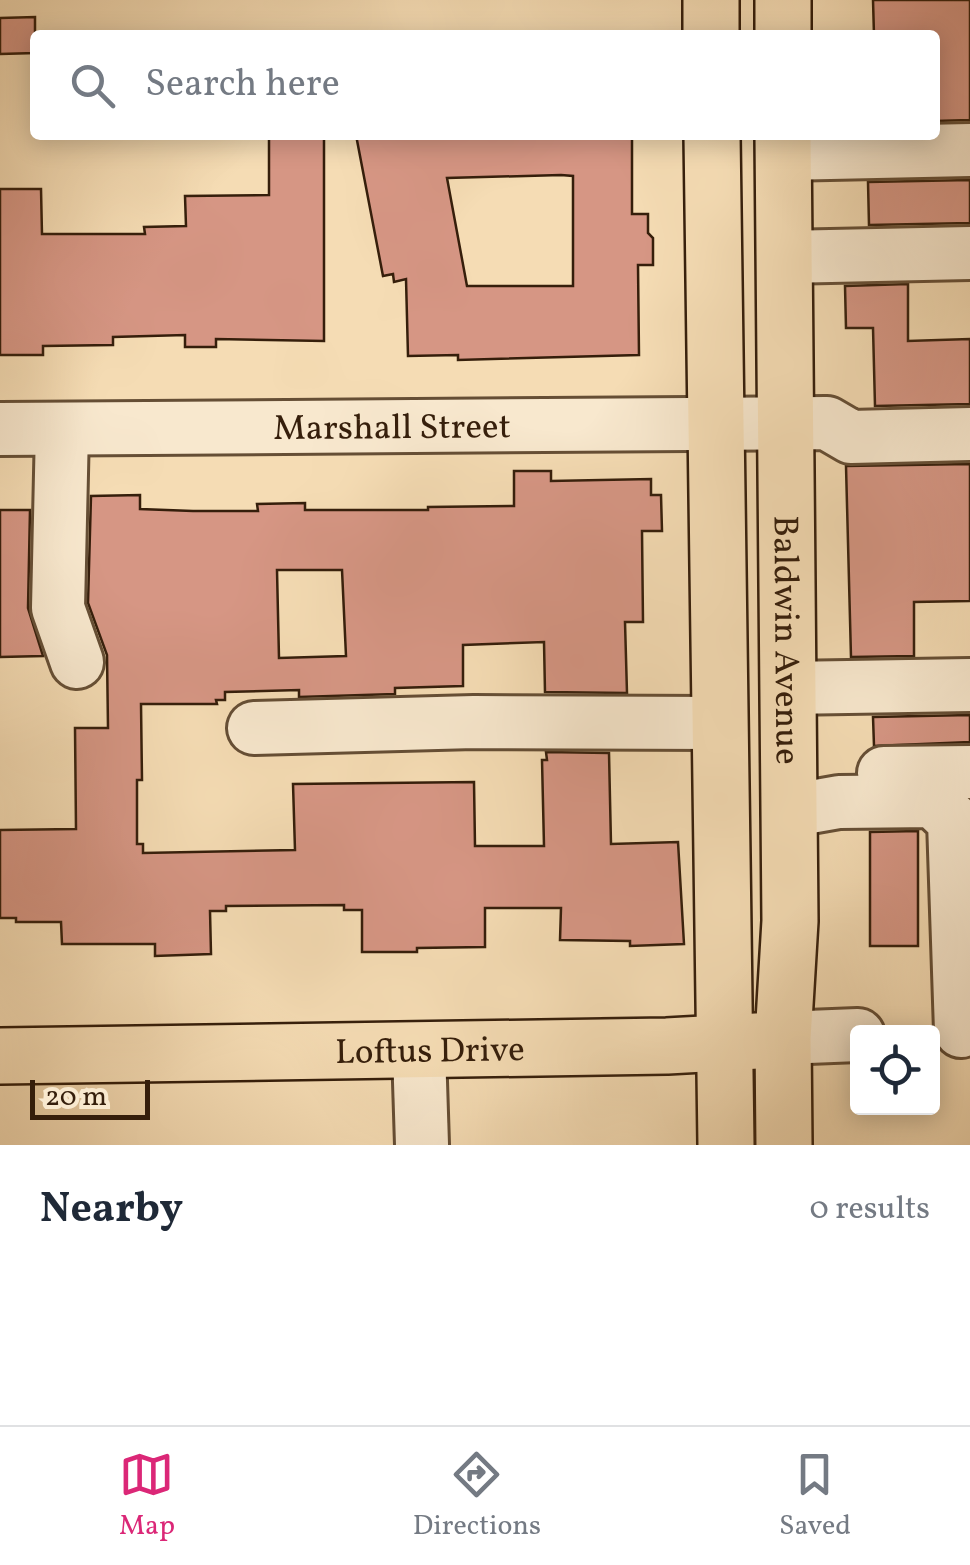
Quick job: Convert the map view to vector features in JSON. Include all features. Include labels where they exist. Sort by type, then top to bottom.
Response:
[{"type":"main road","points":[[710,0],[711,30]]},
{"type":"main road","points":[[783,0],[783,30]]},
{"type":"main road","name":"Baldwin Avenue","points":[[712,140],[726,1145]]},
{"type":"main road","name":"Baldwin Avenue","points":[[784,145],[784,257],[806,423],[787,688],[790,921],[784,1145]]},
{"type":"main road","name":"Loftus Drive","points":[[0,1056],[722,1044],[784,1038]]},
{"type":"street","points":[[784,145],[970,150]]},
{"type":"street","points":[[784,257],[970,253]]},
{"type":"street","points":[[806,423],[856,416],[970,414]]},
{"type":"street","name":"Marshall Street","points":[[0,429],[806,423]]},
{"type":"street","points":[[806,423],[850,437],[970,434]]},
{"type":"street","points":[[62,429],[58,608],[77,662]]},
{"type":"street","points":[[787,688],[970,685]]},
{"type":"street","points":[[254,728],[474,722],[718,723]]},
{"type":"street","points":[[788,793],[840,802],[963,799],[954,821],[950,1031]]},
{"type":"street","name":"Loftus Drive","points":[[784,1038],[850,1035]]},
{"type":"street","points":[[419,1050],[422,1145]]},
{"type":"building","points":[[873,0],[970,0],[970,120],[940,121],[940,30],[874,30]]},
{"type":"building","points":[[35,17],[35,30],[30,30],[30,53],[0,54],[0,18]]},
{"type":"building","points":[[269,140],[324,140],[324,341],[216,339],[216,347],[185,347],[185,335],[113,337],[113,345],[43,346],[43,355],[0,355],[0,189],[41,189],[42,234],[145,234],[144,227],[186,226],[185,196],[269,195]]},
{"type":"building","points":[[357,140],[632,140],[632,214],[648,214],[648,233],[653,238],[653,265],[638,265],[639,355],[458,360],[458,355],[408,356],[406,279],[394,282],[393,274],[383,276]],"holes":[[[573,176],[573,286],[467,286],[447,178]]]},
{"type":"building","points":[[970,180],[970,223],[869,225],[868,182]]},
{"type":"building","points":[[908,284],[908,341],[970,339],[970,404],[875,406],[873,328],[846,328],[845,286]]},
{"type":"building","points":[[970,464],[970,601],[914,602],[914,656],[851,657],[846,466]]},
{"type":"building","points":[[514,471],[551,471],[551,481],[651,479],[651,495],[661,495],[662,531],[642,531],[643,622],[625,622],[627,693],[545,692],[544,642],[463,645],[463,686],[395,688],[395,694],[299,697],[299,690],[225,692],[225,700],[216,700],[217,704],[141,704],[142,780],[137,780],[137,844],[143,844],[143,853],[295,850],[293,784],[474,782],[475,846],[544,846],[542,760],[547,760],[546,752],[609,753],[611,844],[678,842],[684,944],[630,946],[630,941],[560,940],[561,908],[485,908],[485,947],[362,952],[362,910],[344,910],[344,905],[226,906],[226,911],[210,911],[211,954],[155,956],[155,944],[62,944],[61,922],[0,918],[0,830],[76,829],[75,728],[108,728],[107,655],[88,603],[91,496],[140,495],[140,509],[193,511],[258,511],[257,504],[305,503],[305,510],[514,506]],"holes":[[[277,570],[342,570],[346,656],[279,658]]]},
{"type":"building","points":[[0,510],[30,510],[28,608],[43,656],[0,657]]},
{"type":"building","points":[[970,715],[970,742],[874,746],[873,717]]},
{"type":"building","points":[[918,831],[918,946],[870,946],[870,832]]}]
